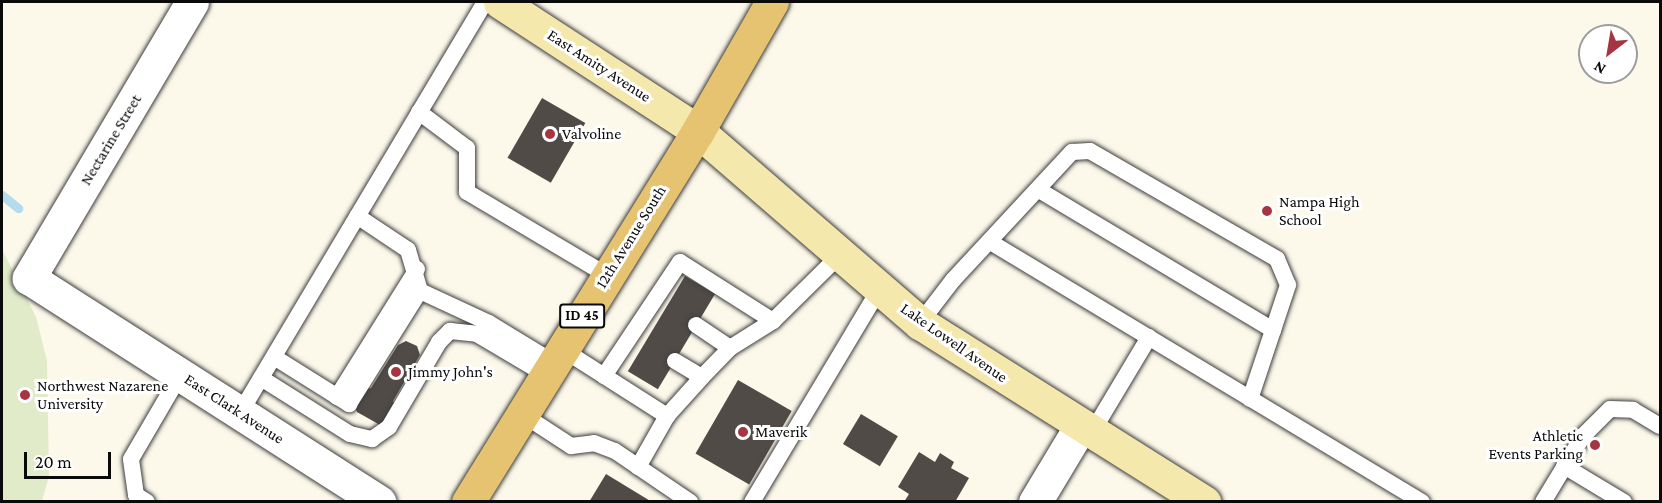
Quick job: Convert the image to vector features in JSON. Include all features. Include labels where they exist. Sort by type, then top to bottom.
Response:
[{"type":"main road","name":"East Amity Avenue","points":[[500,2],[698,131]]},
{"type":"main road","name":"12th Avenue South","points":[[468,501],[698,131],[772,2]]},
{"type":"main road","name":"Lake Lowell Avenue","points":[[698,131],[920,323],[1086,430],[1204,501]]},
{"type":"street","name":"Nectarine Street","points":[[29,278],[192,2]]},
{"type":"street","name":"East Clark Avenue","points":[[29,278],[379,501]]},
{"type":"street","points":[[1035,501],[1086,430]]},
{"type":"lane","points":[[240,413],[485,2]]},
{"type":"lane","points":[[419,112],[467,148],[467,192],[607,275]]},
{"type":"lane","points":[[920,323],[953,280],[992,243],[1072,152],[1090,151],[1277,259],[1288,285],[1250,399]]},
{"type":"lane","points":[[1039,190],[1273,330]]},
{"type":"lane","points":[[274,357],[349,404],[420,291],[417,269],[408,250],[357,216]]},
{"type":"lane","points":[[992,243],[1422,501]]},
{"type":"lane","points":[[638,467],[667,416],[702,377],[730,348],[773,321],[840,255]]},
{"type":"lane","points":[[604,376],[638,340],[660,303],[680,262],[773,321]]},
{"type":"lane","points":[[337,398],[417,269]]},
{"type":"lane","points":[[752,501],[880,288]]},
{"type":"lane","points":[[420,291],[489,323],[554,362]]},
{"type":"lane","points":[[696,325],[730,348]]},
{"type":"lane","points":[[261,378],[350,434],[372,439],[389,427],[439,342],[450,332],[477,334],[554,362],[604,376],[667,416]]},
{"type":"lane","points":[[1086,430],[1149,337]]},
{"type":"lane","points":[[675,362],[702,377]]},
{"type":"lane","points":[[147,501],[136,495],[131,459],[180,375]]},
{"type":"lane","points":[[1543,501],[1582,436],[1610,409],[1633,410],[1660,426]]},
{"type":"lane","points":[[522,414],[571,446],[594,443],[638,467],[690,501]]},
{"type":"lane","points":[[1564,466],[1624,501]]},
{"type":"green space","name":"Northwest Nazarene University","points":[[2,249],[36,317],[47,361],[49,476],[42,501],[2,501]]},
{"type":"building","name":"Valvoline","points":[[542,98],[585,123],[551,183],[508,158]]},
{"type":"building","points":[[685,276],[715,294],[658,389],[628,371]]},
{"type":"building","name":"Jimmy John's","points":[[406,341],[417,346],[420,355],[393,401],[396,409],[380,425],[357,412],[354,404],[363,390],[371,388],[398,345]]},
{"type":"building","name":"Maverik","points":[[738,380],[792,411],[749,485],[696,454]]},
{"type":"building","points":[[861,414],[898,436],[880,466],[843,444]]},
{"type":"building","points":[[919,452],[935,462],[940,453],[954,462],[951,468],[969,478],[955,502],[904,502],[909,494],[898,487]]},
{"type":"building","points":[[606,474],[652,502],[589,502]]},
{"type":"waterway","points":[[2,195],[18,208]]},
{"type":"place","name":"Valvoline","points":[[550,134]]},
{"type":"place","name":"Nampa High School","points":[[1267,211]]},
{"type":"place","name":"Jimmy John's","points":[[396,372]]},
{"type":"place","name":"Northwest Nazarene University","points":[[25,395]]},
{"type":"place","name":"Maverik","points":[[743,432]]},
{"type":"place","name":"Athletic Events Parking","points":[[1595,445]]}]
